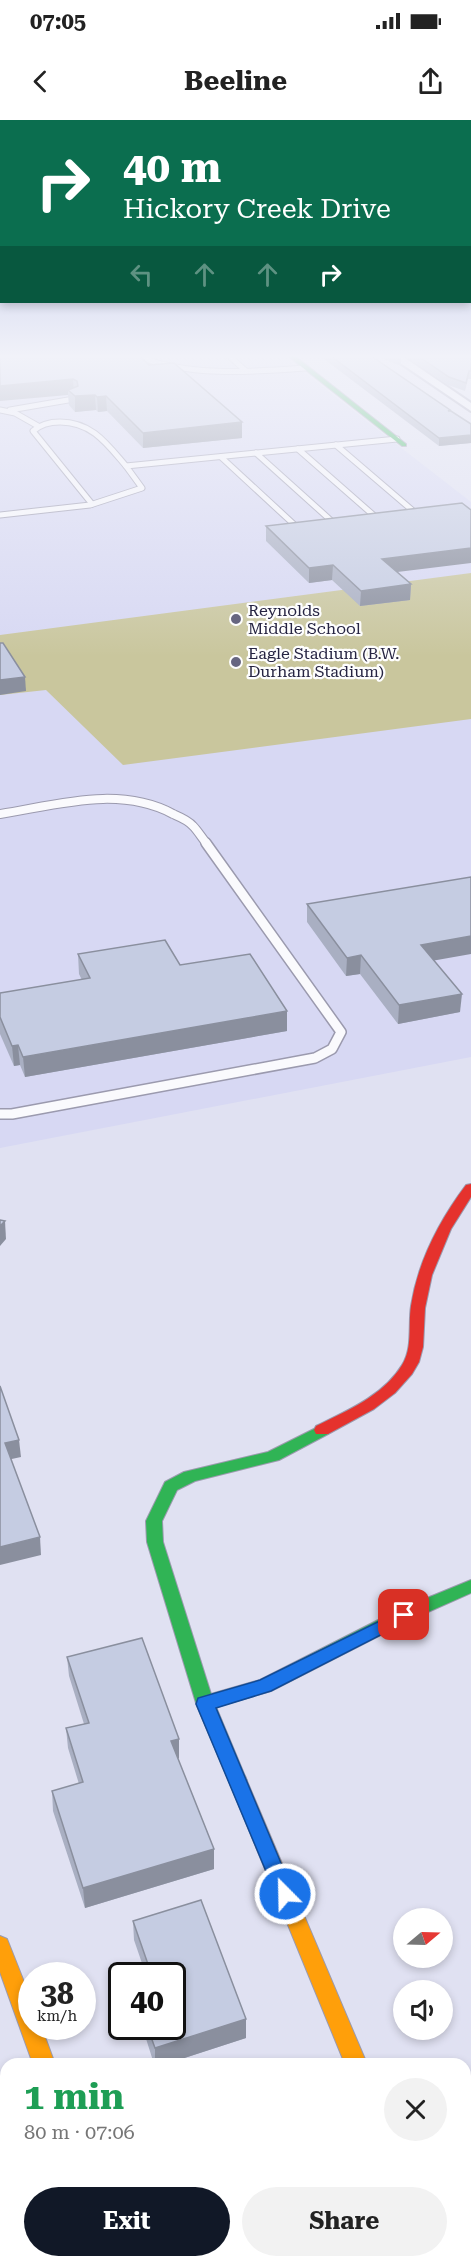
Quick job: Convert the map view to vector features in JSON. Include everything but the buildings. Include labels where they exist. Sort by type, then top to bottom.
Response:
[{"type":"street","points":[[353,2058],[205,1704],[155,1542],[154,1521],[161,1502],[171,1486],[190,1476],[273,1456],[364,1409],[392,1388],[408,1368],[417,1349],[418,1308],[430,1256],[459,1203],[471,1188]]},
{"type":"street","points":[[205,1704],[265,1686],[404,1615],[471,1586]]},
{"type":"street","points":[[0,1945],[42,2058]]},
{"type":"lane","points":[[52,456],[92,504]]},
{"type":"lane","points":[[0,515],[120,499],[142,488],[117,456]]},
{"type":"lane","points":[[126,466],[228,456]]},
{"type":"lane","points":[[260,456],[336,525]]},
{"type":"lane","points":[[306,456],[379,520]]},
{"type":"lane","points":[[349,456],[419,516],[409,517]]},
{"type":"lane","points":[[221,457],[300,530],[309,528]]},
{"type":"lane","points":[[368,522],[389,519]]},
{"type":"lane","points":[[327,526],[346,524]]},
{"type":"lane","points":[[0,814],[105,800],[140,801],[166,809],[192,824],[341,1032],[330,1052],[315,1058],[12,1114],[0,1114]]},
{"type":"shaded area","points":[[0,456],[412,456],[471,502],[471,1057],[0,1148]]},
{"type":"shaded area","name":"Eagle Stadium (B.W. Durham Stadium)","points":[[471,573],[471,719],[123,765],[46,690],[0,695],[0,635]]},
{"type":"traffic: fast","points":[[205,1703],[155,1542],[154,1521],[171,1486],[190,1476],[273,1456],[322,1430]]},
{"type":"traffic: fast","points":[[238,1781],[205,1703],[265,1686],[404,1615],[471,1586]]},
{"type":"traffic: slow","points":[[238,1781],[353,2058]]},
{"type":"traffic: slow","points":[[0,1945],[42,2058]]},
{"type":"traffic: jam","points":[[322,1430],[379,1398],[407,1370],[416,1347],[418,1308],[430,1260],[444,1229],[471,1188]]},
{"type":"place","name":"Reynolds Middle School","points":[[236,619]]},
{"type":"place","name":"Eagle Stadium (B.W. Durham Stadium)","points":[[236,662]]},
{"type":"route","points":[[285,1894],[205,1704],[265,1686],[404,1615]]}]
